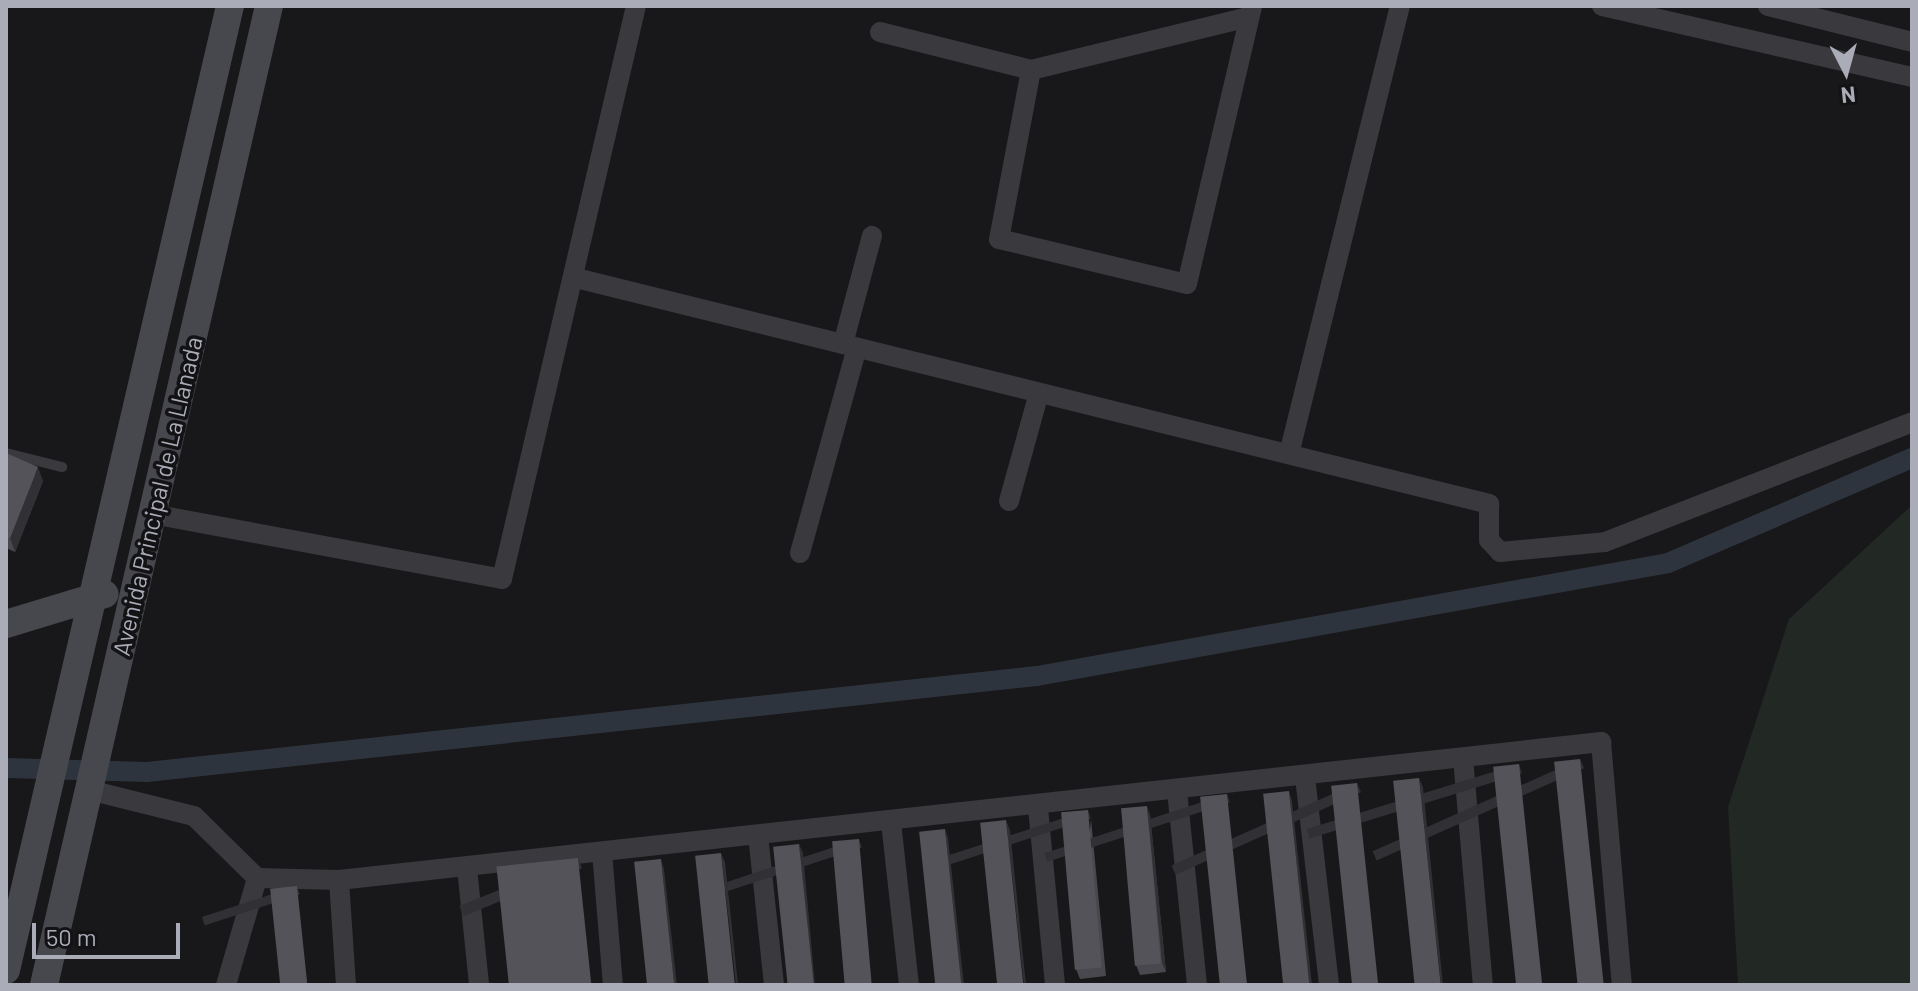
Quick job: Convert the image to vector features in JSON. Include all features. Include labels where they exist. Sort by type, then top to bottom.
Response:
[{"type":"main road","name":"Avenida Principal de La Llanada","points":[[6,970],[230,6]]},
{"type":"main road","name":"Avenida Principal de La Llanada","points":[[44,985],[269,6]]},
{"type":"main road","points":[[6,624],[118,590],[139,570]]},
{"type":"main road","points":[[92,598],[113,607],[125,632]]},
{"type":"street","points":[[152,514],[502,579],[576,278],[636,6]]},
{"type":"street","points":[[1289,454],[1400,6]]},
{"type":"street","points":[[1602,6],[1912,77]]},
{"type":"street","points":[[1756,39],[1766,6],[1912,42]]},
{"type":"street","points":[[880,32],[1031,70],[1250,11],[1187,284],[999,239],[1031,70]]},
{"type":"street","points":[[800,553],[850,346],[872,236]]},
{"type":"street","points":[[576,278],[1489,504],[1489,540],[1500,552],[1533,554],[1605,542],[1912,422]]},
{"type":"street","points":[[1009,501],[1039,393]]},
{"type":"street","points":[[89,790],[194,816],[257,878],[339,880],[1038,808],[1601,742],[1622,985]]},
{"type":"street","points":[[1463,758],[1483,985]]},
{"type":"street","points":[[1305,777],[1329,985]]},
{"type":"street","points":[[1177,791],[1197,985]]},
{"type":"street","points":[[1038,808],[1055,985]]},
{"type":"street","points":[[891,822],[909,985]]},
{"type":"street","points":[[758,835],[774,985]]},
{"type":"street","points":[[602,852],[613,985]]},
{"type":"street","points":[[467,868],[479,985]]},
{"type":"street","points":[[226,985],[257,878]]},
{"type":"street","points":[[339,880],[346,985]]},
{"type":"lane","points":[[6,453],[62,467]]},
{"type":"shaded area","points":[[1912,505],[1912,985],[1738,985],[1728,807],[1789,619]]},
{"type":"building","points":[[6,453],[38,467],[10,538],[6,537]]},
{"type":"building","points":[[1580,759],[1604,985],[1578,985],[1554,762]]},
{"type":"building","points":[[1519,764],[1542,985],[1516,985],[1493,767]]},
{"type":"building","points":[[1419,778],[1441,985],[1415,985],[1393,781]]},
{"type":"building","points":[[1357,783],[1378,985],[1352,985],[1331,786]]},
{"type":"building","points":[[1289,791],[1309,985],[1283,985],[1263,794]]},
{"type":"building","points":[[1227,794],[1247,985],[1220,985],[1200,797]]},
{"type":"building","points":[[1147,806],[1161,963],[1135,966],[1121,808]]},
{"type":"building","points":[[1088,810],[1102,967],[1075,970],[1061,812]]},
{"type":"building","points":[[1006,820],[1023,985],[997,985],[980,823]]},
{"type":"building","points":[[945,829],[961,985],[935,985],[919,832]]},
{"type":"building","points":[[859,839],[872,985],[845,985],[832,841]]},
{"type":"building","points":[[799,844],[814,985],[788,985],[773,847]]},
{"type":"building","points":[[721,853],[735,985],[709,985],[695,856]]},
{"type":"building","points":[[578,858],[591,985],[509,985],[496,867]]},
{"type":"building","points":[[661,859],[674,985],[647,985],[634,862]]},
{"type":"building","points":[[297,886],[307,985],[280,985],[270,889]]},
{"type":"waterway","points":[[6,768],[147,772],[1037,676],[1668,563],[1912,458]]}]
